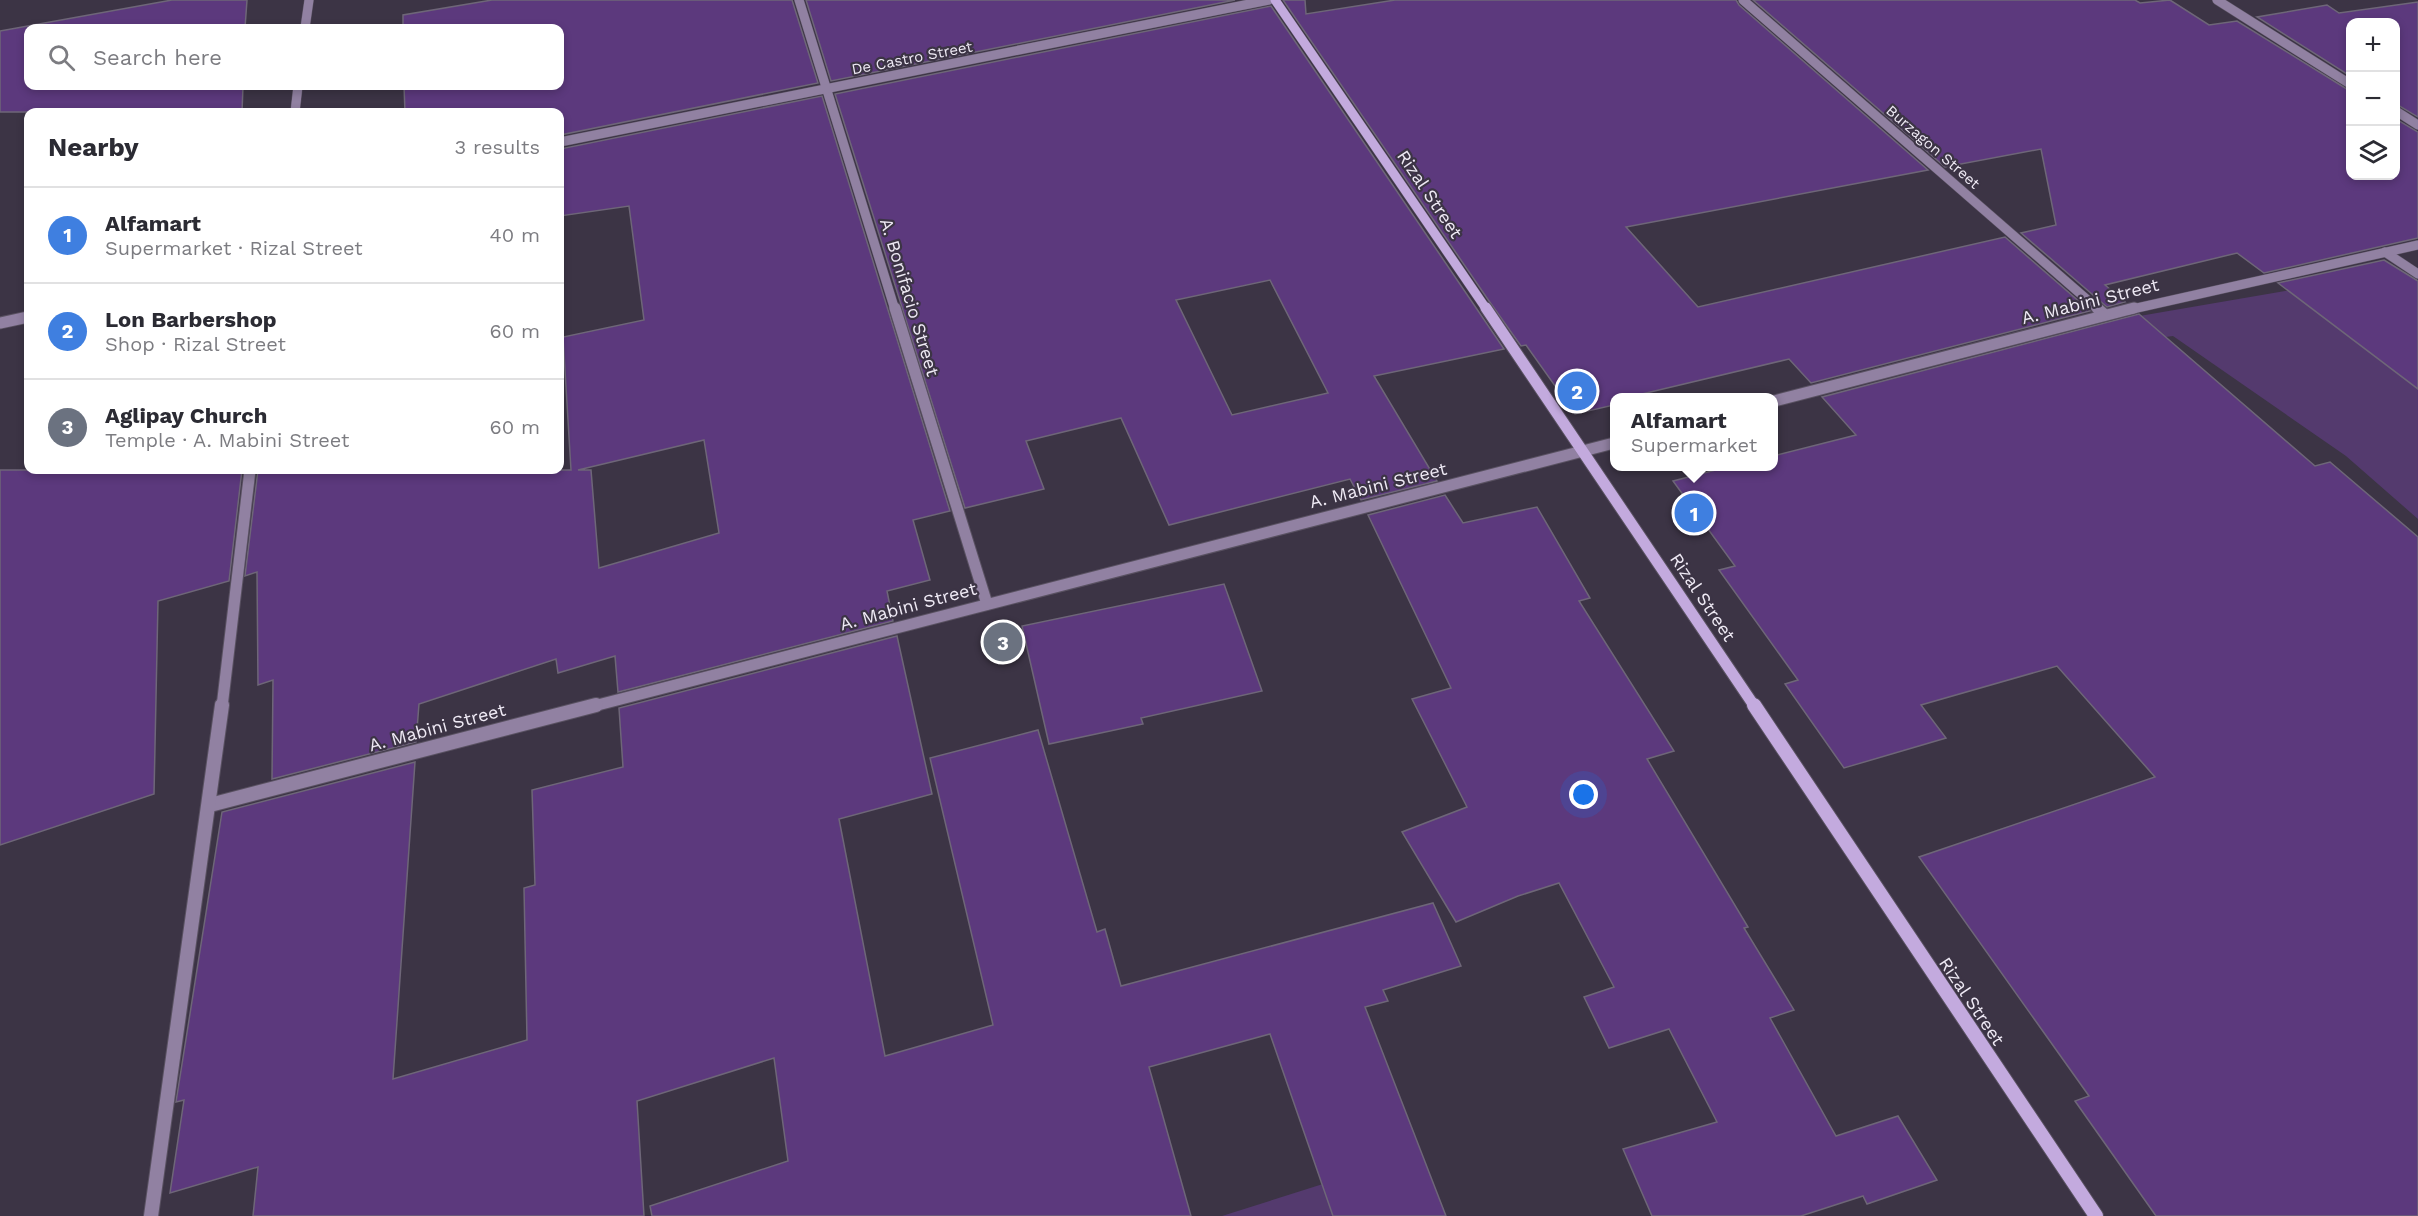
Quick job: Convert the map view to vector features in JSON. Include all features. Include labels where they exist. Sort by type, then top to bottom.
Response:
[{"type":"main road","name":"Rizal Street","points":[[1275,0],[1584,451],[2096,1216]]},
{"type":"street","points":[[306,24],[309,0]]},
{"type":"street","name":"A. Bonifacio Street","points":[[799,0],[829,88],[987,604]]},
{"type":"street","name":"De Castro Street","points":[[564,141],[1269,0]]},
{"type":"street","name":"Burzagon Street","points":[[1743,0],[2105,315]]},
{"type":"street","points":[[2217,0],[2346,81]]},
{"type":"street","points":[[295,108],[298,90]]},
{"type":"street","points":[[2400,114],[2418,125]]},
{"type":"street","name":"A. Mabini Street","points":[[1778,400],[2105,315],[2418,245]]},
{"type":"street","points":[[2385,252],[2418,274]]},
{"type":"street","points":[[0,323],[24,318]]},
{"type":"street","name":"A. Mabini Street","points":[[210,805],[1610,444]]},
{"type":"street","points":[[151,1216],[210,805],[250,474]]},
{"type":"shaded area","points":[[2296,289],[2418,376],[2418,519],[2346,456],[2173,336],[2142,340],[2122,319]]},
{"type":"shaded area","points":[[1345,1177],[1363,1216],[1222,1216]]},
{"type":"building","points":[[172,0],[247,0],[245,24],[39,24]]},
{"type":"building","points":[[492,0],[792,0],[818,83],[564,134],[564,108],[405,108],[404,90],[564,90],[564,24],[403,24],[403,15]]},
{"type":"building","points":[[806,0],[1235,0],[831,81]]},
{"type":"building","points":[[1283,0],[1305,0],[1306,14],[1395,0],[1736,0],[1928,170],[1626,227],[1698,307],[2005,237],[2090,311],[1811,383],[1789,359],[1646,393],[1610,393],[1610,406],[1575,414],[1526,345],[1521,346]]},
{"type":"building","points":[[1753,0],[2135,0],[2140,3],[2170,0],[2209,25],[2237,21],[2346,89],[2346,180],[2400,180],[2400,121],[2418,132],[2418,238],[2264,273],[2237,253],[2105,285],[2125,302],[2107,307],[2021,233],[2056,225],[2041,149],[1945,167]]},
{"type":"building","points":[[2418,2],[2418,117],[2400,106],[2400,18],[2346,18],[2346,73],[2257,17],[2327,5],[2339,13]]},
{"type":"building","points":[[1271,6],[1504,349],[1374,376],[1437,481],[1361,500],[1350,479],[1169,525],[1121,418],[1026,441],[1044,489],[965,508],[835,94]],"holes":[[[1270,280],[1328,393],[1232,415],[1176,300]]]},
{"type":"building","points":[[24,27],[24,90],[243,90],[242,108],[24,108],[24,112],[0,112],[0,31]]},
{"type":"building","points":[[822,96],[950,511],[913,520],[930,580],[887,591],[893,621],[618,692],[615,656],[558,673],[556,659],[419,704],[416,742],[272,779],[273,680],[258,685],[257,572],[245,576],[258,474],[564,474],[564,470],[571,470],[564,337],[644,320],[629,206],[564,215],[564,148]],"holes":[[[704,440],[719,533],[599,568],[591,470],[578,470]]]},
{"type":"building","points":[[2384,260],[2418,281],[2418,389],[2278,283]]},
{"type":"building","points":[[2139,314],[2315,466],[2330,462],[2418,537],[2418,1216],[2156,1216],[2075,1101],[2089,1096],[1919,857],[2155,777],[2057,666],[1921,705],[1946,738],[1844,768],[1785,684],[1798,680],[1719,570],[1735,566],[1673,481],[1712,471],[1778,471],[1778,455],[1856,435],[1822,397]]},
{"type":"building","points":[[0,470],[24,470],[24,474],[242,474],[229,581],[158,601],[154,794],[0,845]]},
{"type":"building","points":[[1445,495],[1463,523],[1537,507],[1590,598],[1579,601],[1674,751],[1647,759],[1748,927],[1744,928],[1794,1010],[1770,1018],[1836,1136],[1898,1116],[1937,1180],[1867,1204],[1863,1196],[1801,1216],[1652,1216],[1623,1149],[1717,1122],[1669,1029],[1609,1048],[1584,997],[1614,987],[1559,883],[1518,896],[1456,922],[1402,832],[1467,807],[1412,699],[1451,688],[1368,515]]},
{"type":"building","points":[[1224,584],[1262,691],[1141,718],[1143,724],[1049,744],[1022,626]]},
{"type":"building","points":[[897,636],[932,794],[839,819],[885,1056],[993,1025],[930,758],[1038,730],[1097,932],[1105,929],[1121,986],[1433,903],[1461,966],[1383,990],[1388,1001],[1365,1007],[1446,1216],[1333,1216],[1270,1034],[1149,1067],[1191,1216],[652,1216],[650,1206],[788,1161],[774,1058],[637,1101],[644,1216],[253,1216],[258,1167],[170,1193],[184,1100],[176,1102],[222,812],[415,762],[393,1079],[527,1040],[524,888],[535,885],[532,790],[623,767],[619,708]]},
{"type":"place","name":"Lon Barbershop","points":[[1577,391]]},
{"type":"place","name":"Alfamart","points":[[1694,513]]},
{"type":"place","name":"Aglipay Church","points":[[1003,642]]}]
